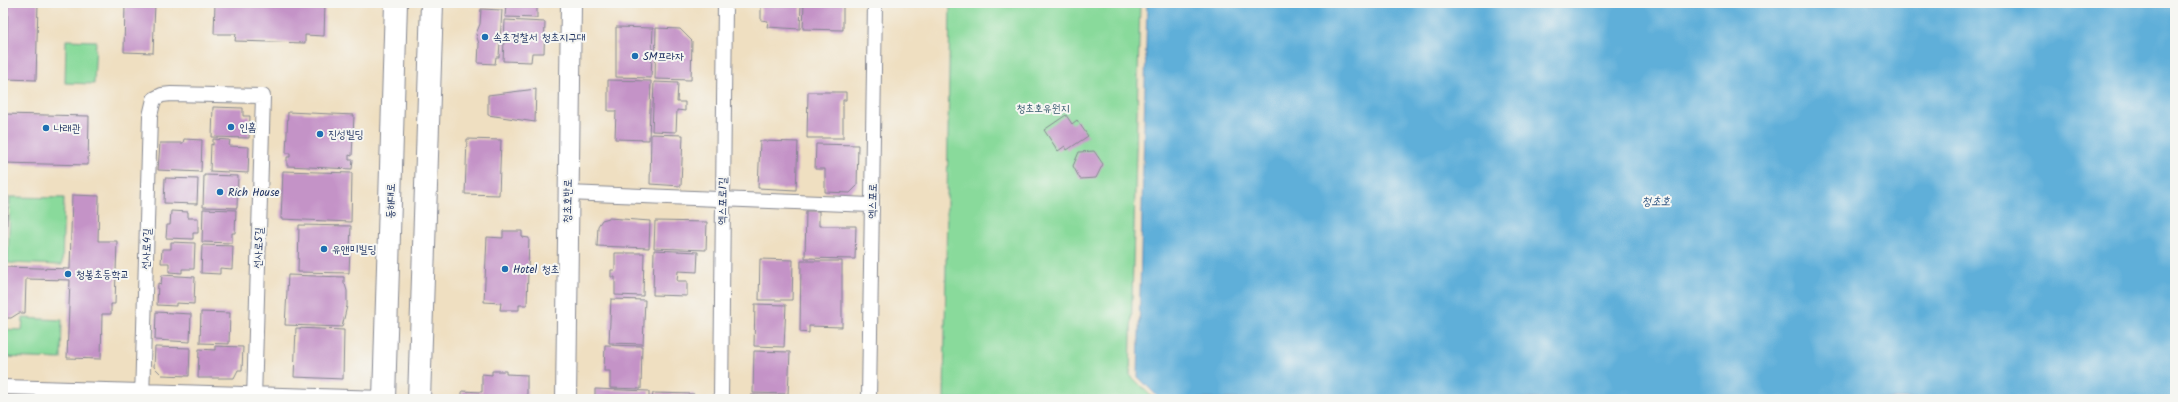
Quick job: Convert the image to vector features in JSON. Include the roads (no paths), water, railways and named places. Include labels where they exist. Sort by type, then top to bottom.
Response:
[{"type":"main road","name":"동해대로","points":[[384,399],[396,3]]},
{"type":"main road","points":[[419,399],[432,3]]},
{"type":"street","name":"청초호반로","points":[[566,399],[570,3]]},
{"type":"street","name":"엑스포로1길","points":[[721,399],[725,3]]},
{"type":"street","name":"엑스포로","points":[[869,399],[875,3]]},
{"type":"street","name":"선사로4길","points":[[142,395],[150,116],[154,99],[162,95],[171,94],[263,96]]},
{"type":"street","name":"선사로5길","points":[[254,396],[263,96]]},
{"type":"street","points":[[567,193],[871,205]]},
{"type":"street","points":[[3,387],[142,395],[384,399]]},
{"type":"water","name":"청초호","points":[[1147,3],[2175,3],[2175,399],[1160,399],[1138,377]]},
{"type":"place","name":"속초경찰서 청초지구대","points":[[485,37]]},
{"type":"place","name":"SM프라자","points":[[635,56]]},
{"type":"place","name":"인홈","points":[[231,127]]},
{"type":"place","name":"나래관","points":[[46,128]]},
{"type":"place","name":"진성빌딩","points":[[320,134]]},
{"type":"place","name":"Rich House","points":[[220,192]]},
{"type":"place","name":"유앤미빌딩","points":[[324,249]]},
{"type":"place","name":"Hotel 청초","points":[[505,269]]},
{"type":"place","name":"청봉초등학교","points":[[68,274]]},
{"type":"park label","name":"청초호유원지","points":[[1043,108]]}]
